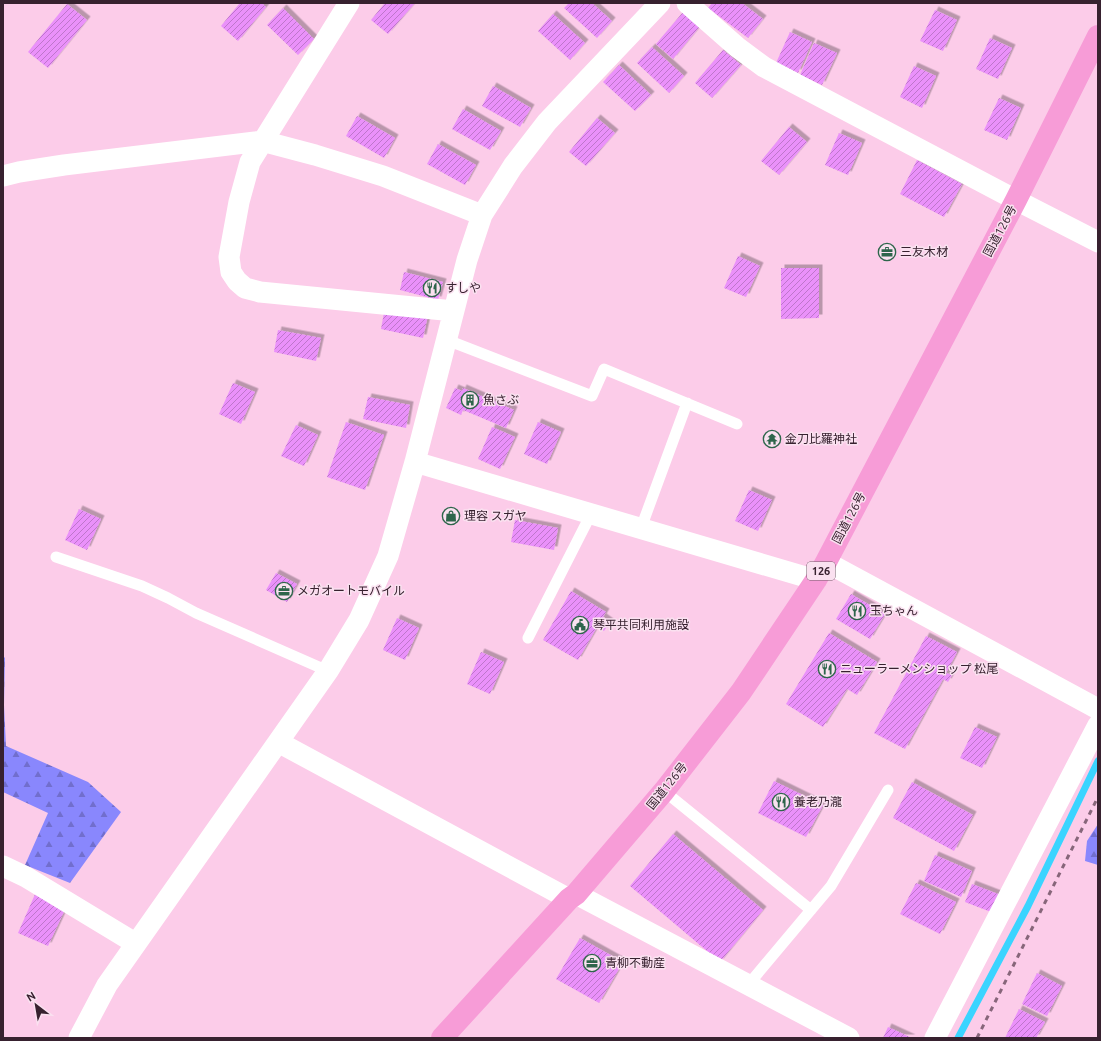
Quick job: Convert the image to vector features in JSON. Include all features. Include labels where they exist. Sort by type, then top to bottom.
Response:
[{"type":"highway","name":"国道126号","points":[[442,1038],[573,897],[664,791],[741,692],[821,571],[1016,200],[1098,36]]},
{"type":"street","points":[[349,3],[250,162],[239,202],[228,257],[231,272],[237,281],[245,288],[260,292],[454,311]]},
{"type":"street","points":[[79,1038],[107,985],[135,943],[328,671],[360,620],[388,556],[415,462],[466,260],[482,215],[513,166],[547,122],[660,3]]},
{"type":"street","points":[[687,3],[737,47],[764,67],[1098,242]]},
{"type":"street","points":[[3,176],[64,165],[262,141],[383,176],[482,215]]},
{"type":"street","points":[[415,462],[641,528],[821,571],[1098,709]]},
{"type":"street","points":[[935,1038],[1098,725]]},
{"type":"street","points":[[278,742],[573,897],[748,985],[848,1038]]},
{"type":"street","points":[[3,866],[26,877],[135,943]]},
{"type":"lane","points":[[447,340],[592,396],[604,369],[737,424]]},
{"type":"lane","points":[[641,528],[687,403]]},
{"type":"lane","points":[[528,638],[591,514]]},
{"type":"lane","points":[[56,557],[142,586],[196,613],[328,671]]},
{"type":"lane","points":[[748,985],[831,886],[888,790]]},
{"type":"lane","points":[[664,791],[811,910]]},
{"type":"green space","points":[[5,657],[4,705],[6,746],[88,782],[121,812],[70,883],[25,865],[48,813],[3,792],[3,659]]},
{"type":"green space","points":[[1098,824],[1098,865],[1085,861],[1087,841]]},
{"type":"building","points":[[240,3],[262,3],[266,7],[238,41],[221,26]]},
{"type":"building","points":[[385,3],[415,3],[388,34],[371,20]]},
{"type":"building","points":[[569,3],[592,3],[612,21],[597,38],[564,8]]},
{"type":"building","points":[[712,3],[742,3],[763,19],[748,38],[708,8]]},
{"type":"building","points":[[67,4],[87,20],[48,68],[28,52]]},
{"type":"building","points":[[283,8],[314,39],[298,55],[267,25]]},
{"type":"building","points":[[935,10],[957,20],[943,51],[920,41]]},
{"type":"building","points":[[684,11],[701,25],[673,59],[656,44]]},
{"type":"building","points":[[553,14],[585,43],[570,60],[538,31]]},
{"type":"building","points":[[790,32],[812,42],[798,73],[776,63]]},
{"type":"building","points":[[990,38],[1012,48],[998,79],[976,69]]},
{"type":"building","points":[[814,43],[837,53],[822,85],[800,75]]},
{"type":"building","points":[[652,47],[684,76],[669,93],[637,63]]},
{"type":"building","points":[[723,50],[741,65],[712,98],[695,83]]},
{"type":"building","points":[[619,65],[651,95],[635,111],[603,82]]},
{"type":"building","points":[[914,66],[936,76],[922,108],[900,97]]},
{"type":"building","points":[[493,86],[531,108],[520,127],[482,106]]},
{"type":"building","points":[[999,98],[1021,108],[1007,140],[984,130]]},
{"type":"building","points":[[463,109],[501,131],[490,150],[452,129]]},
{"type":"building","points":[[357,116],[395,138],[384,158],[346,136]]},
{"type":"building","points":[[597,118],[615,133],[586,166],[569,152]]},
{"type":"building","points":[[789,127],[807,142],[779,175],[761,161]]},
{"type":"building","points":[[839,133],[862,143],[848,175],[825,165]]},
{"type":"building","points":[[438,144],[476,165],[465,185],[427,164]]},
{"type":"building","points":[[917,160],[962,184],[944,217],[900,194]]},
{"type":"building","points":[[738,256],[760,266],[746,297],[724,288]]},
{"type":"building","points":[[781,268],[819,268],[819,318],[781,319]]},
{"type":"building","points":[[404,272],[443,282],[438,300],[400,290]]},
{"type":"building","points":[[385,307],[428,315],[423,338],[381,329]]},
{"type":"building","points":[[278,330],[321,338],[316,361],[274,352]]},
{"type":"building","points":[[233,383],[255,392],[241,424],[219,414]]},
{"type":"building","name":"魚さぶ","points":[[455,388],[462,391],[463,388],[514,410],[506,428],[463,410],[461,415],[446,408]]},
{"type":"building","points":[[368,397],[410,405],[406,428],[363,419]]},
{"type":"building","points":[[346,422],[384,435],[365,490],[327,477]]},
{"type":"building","points":[[538,422],[561,432],[547,464],[524,454]]},
{"type":"building","points":[[296,425],[318,435],[304,466],[281,456]]},
{"type":"building","points":[[492,427],[515,437],[500,469],[478,459]]},
{"type":"building","points":[[749,490],[772,500],[758,531],[735,521]]},
{"type":"building","points":[[79,509],[101,519],[87,550],[65,540]]},
{"type":"building","points":[[515,520],[558,528],[554,550],[511,542]]},
{"type":"building","points":[[276,573],[297,584],[287,602],[266,590]]},
{"type":"building","name":"琴平共同利用施設","points":[[571,591],[606,612],[603,617],[610,622],[604,631],[597,627],[578,660],[543,640]]},
{"type":"building","points":[[851,594],[885,614],[870,639],[836,619]]},
{"type":"building","points":[[397,618],[419,628],[405,660],[383,650]]},
{"type":"building","points":[[829,633],[877,662],[857,695],[847,689],[823,727],[786,704]]},
{"type":"building","points":[[926,636],[957,652],[946,673],[952,675],[948,682],[943,679],[905,749],[874,733]]},
{"type":"building","points":[[481,652],[504,662],[490,694],[467,684]]},
{"type":"building","points":[[975,727],[997,737],[982,768],[960,758]]},
{"type":"building","points":[[774,781],[823,805],[806,837],[758,813]]},
{"type":"building","points":[[912,782],[973,815],[954,851],[893,818]]},
{"type":"building","points":[[673,834],[763,910],[720,962],[630,886]]},
{"type":"building","points":[[935,855],[972,871],[961,897],[924,881]]},
{"type":"building","points":[[916,883],[956,902],[940,934],[900,914]]},
{"type":"building","points":[[972,884],[998,894],[991,912],[965,902]]},
{"type":"building","points":[[36,892],[67,905],[48,946],[18,933]]},
{"type":"building","points":[[580,938],[623,962],[599,1003],[556,979]]},
{"type":"building","points":[[1037,973],[1062,986],[1047,1016],[1022,1004]]},
{"type":"building","points":[[1019,1009],[1045,1022],[1036,1038],[1005,1038]]},
{"type":"building","points":[[888,1027],[912,1038],[883,1038]]},
{"type":"waterway","points":[[958,1038],[1028,906],[1098,761]]},
{"type":"railway","points":[[977,1038],[1098,797]]},
{"type":"place","name":"三友木材","points":[[887,252]]},
{"type":"place","name":"すしや","points":[[432,288]]},
{"type":"place","name":"魚さぶ","points":[[470,400]]},
{"type":"place","name":"金刀比羅神社","points":[[772,439]]},
{"type":"place","name":"理容 スガヤ","points":[[451,516]]},
{"type":"place","name":"メガオートモバイル","points":[[284,591]]},
{"type":"place","name":"玉ちゃん","points":[[857,611]]},
{"type":"place","name":"琴平共同利用施設","points":[[580,625]]},
{"type":"place","name":"ニューラーメンショップ 松尾","points":[[827,669]]},
{"type":"place","name":"養老乃瀧","points":[[781,802]]},
{"type":"place","name":"青柳不動産","points":[[592,963]]}]
